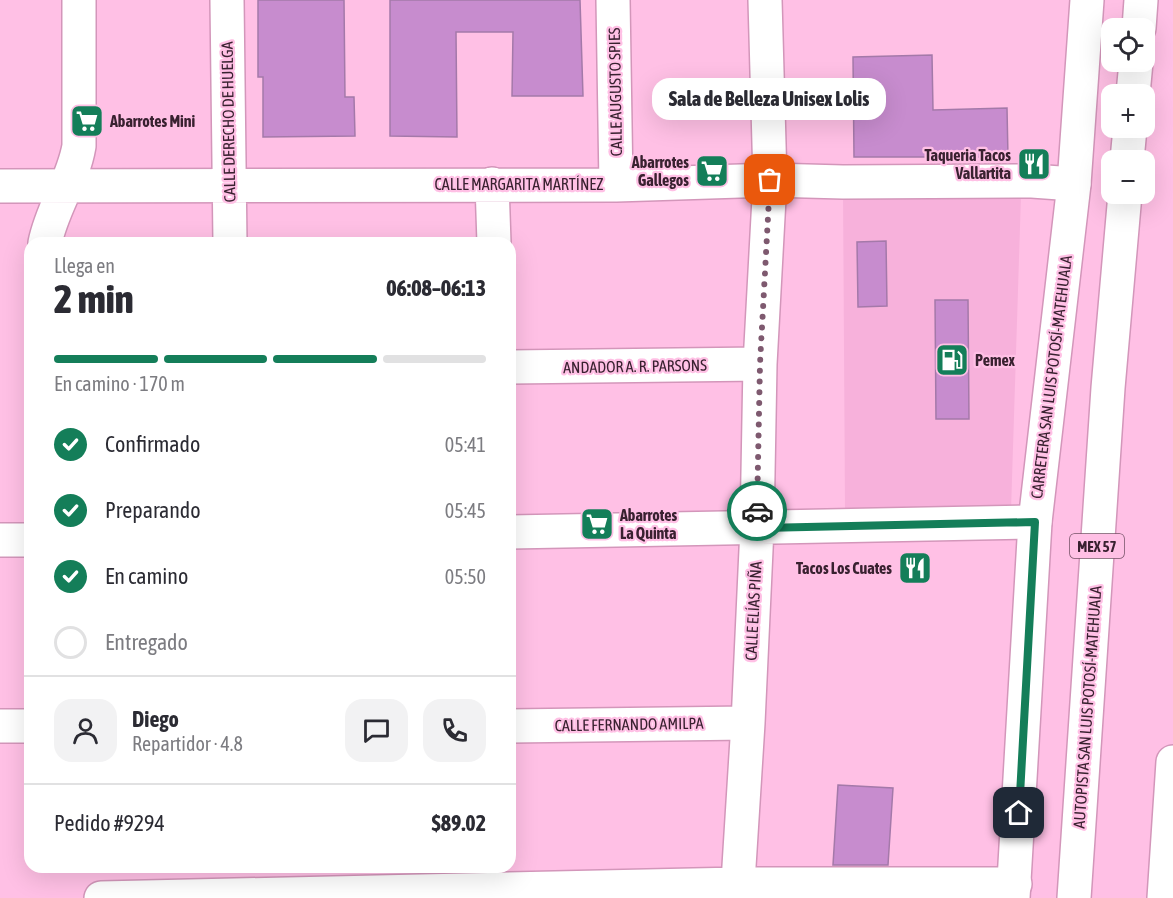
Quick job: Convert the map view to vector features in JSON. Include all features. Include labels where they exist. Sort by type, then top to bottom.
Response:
[{"type":"main road","points":[[46,237],[48,226],[75,168],[79,147],[79,0]]},
{"type":"main road","name":"CALLE DERECHO DE HUELGA","points":[[227,0],[230,237]]},
{"type":"main road","name":"CALLE AUGUSTO SPIES","points":[[613,0],[616,184]]},
{"type":"main road","name":"CALLE ELÍAS PIÑA","points":[[738,891],[757,528],[760,364],[770,180],[765,0]]},
{"type":"main road","name":"CARRETERA SAN LUIS POTOSÍ-MATEHUALA","points":[[1014,891],[1035,522],[1074,184],[1087,0]]},
{"type":"main road","points":[[1140,18],[1141,0]]},
{"type":"main road","name":"CALLE MARGARITA MARTÍNEZ","points":[[0,186],[616,184],[770,180],[1032,181],[1074,184]]},
{"type":"main road","points":[[492,184],[494,237]]},
{"type":"main road","name":"AUTOPISTA SAN LUIS POTOSÍ-MATEHUALA","points":[[1074,898],[1108,388],[1124,204]]},
{"type":"main road","name":"ANDADOR A. R. PARSONS","points":[[516,367],[760,364]]},
{"type":"main road","points":[[516,532],[1035,522]]},
{"type":"main road","points":[[0,540],[24,540]]},
{"type":"main road","points":[[1002,647],[1025,695]]},
{"type":"main road","name":"CALLE FERNANDO AMILPA","points":[[516,726],[748,723]]},
{"type":"main road","points":[[0,726],[24,726]]},
{"type":"main road","points":[[1164,898],[1173,762]]},
{"type":"main road","points":[[101,898],[234,886],[496,878],[738,891],[1014,891]]},
{"type":"shaded area","name":"Pemex","points":[[843,191],[1021,196],[1011,511],[845,510]]},
{"type":"building","points":[[258,0],[344,0],[345,97],[354,97],[355,136],[263,137],[263,77],[258,77]]},
{"type":"building","points":[[390,0],[580,0],[583,96],[512,96],[513,32],[456,32],[457,137],[390,136]]},
{"type":"building","points":[[932,55],[933,110],[1007,108],[1008,157],[854,157],[853,57]]},
{"type":"building","points":[[886,241],[887,306],[858,307],[857,242]]},
{"type":"building","name":"Pemex","points":[[935,300],[968,300],[969,419],[936,419]]},
{"type":"building","points":[[838,785],[893,788],[888,865],[833,865]]},
{"type":"way so far","points":[[757,511],[760,364],[770,180]]},
{"type":"place","name":"Abarrotes Mini","points":[[87,121]]},
{"type":"place","name":"Taqueria Tacos Vallartita","points":[[1034,164]]},
{"type":"place","name":"Abarrotes Gallegos","points":[[712,171]]},
{"type":"place","name":"Sala de Belleza Unisex Lolis","points":[[770,180]]},
{"type":"place","name":"Pemex","points":[[952,360]]},
{"type":"place","name":"Abarrotes La Quinta","points":[[597,524]]},
{"type":"place","name":"Tacos Los Cuates","points":[[915,568]]},
{"type":"route","points":[[757,511],[757,528],[1035,522],[1019,813]]}]
